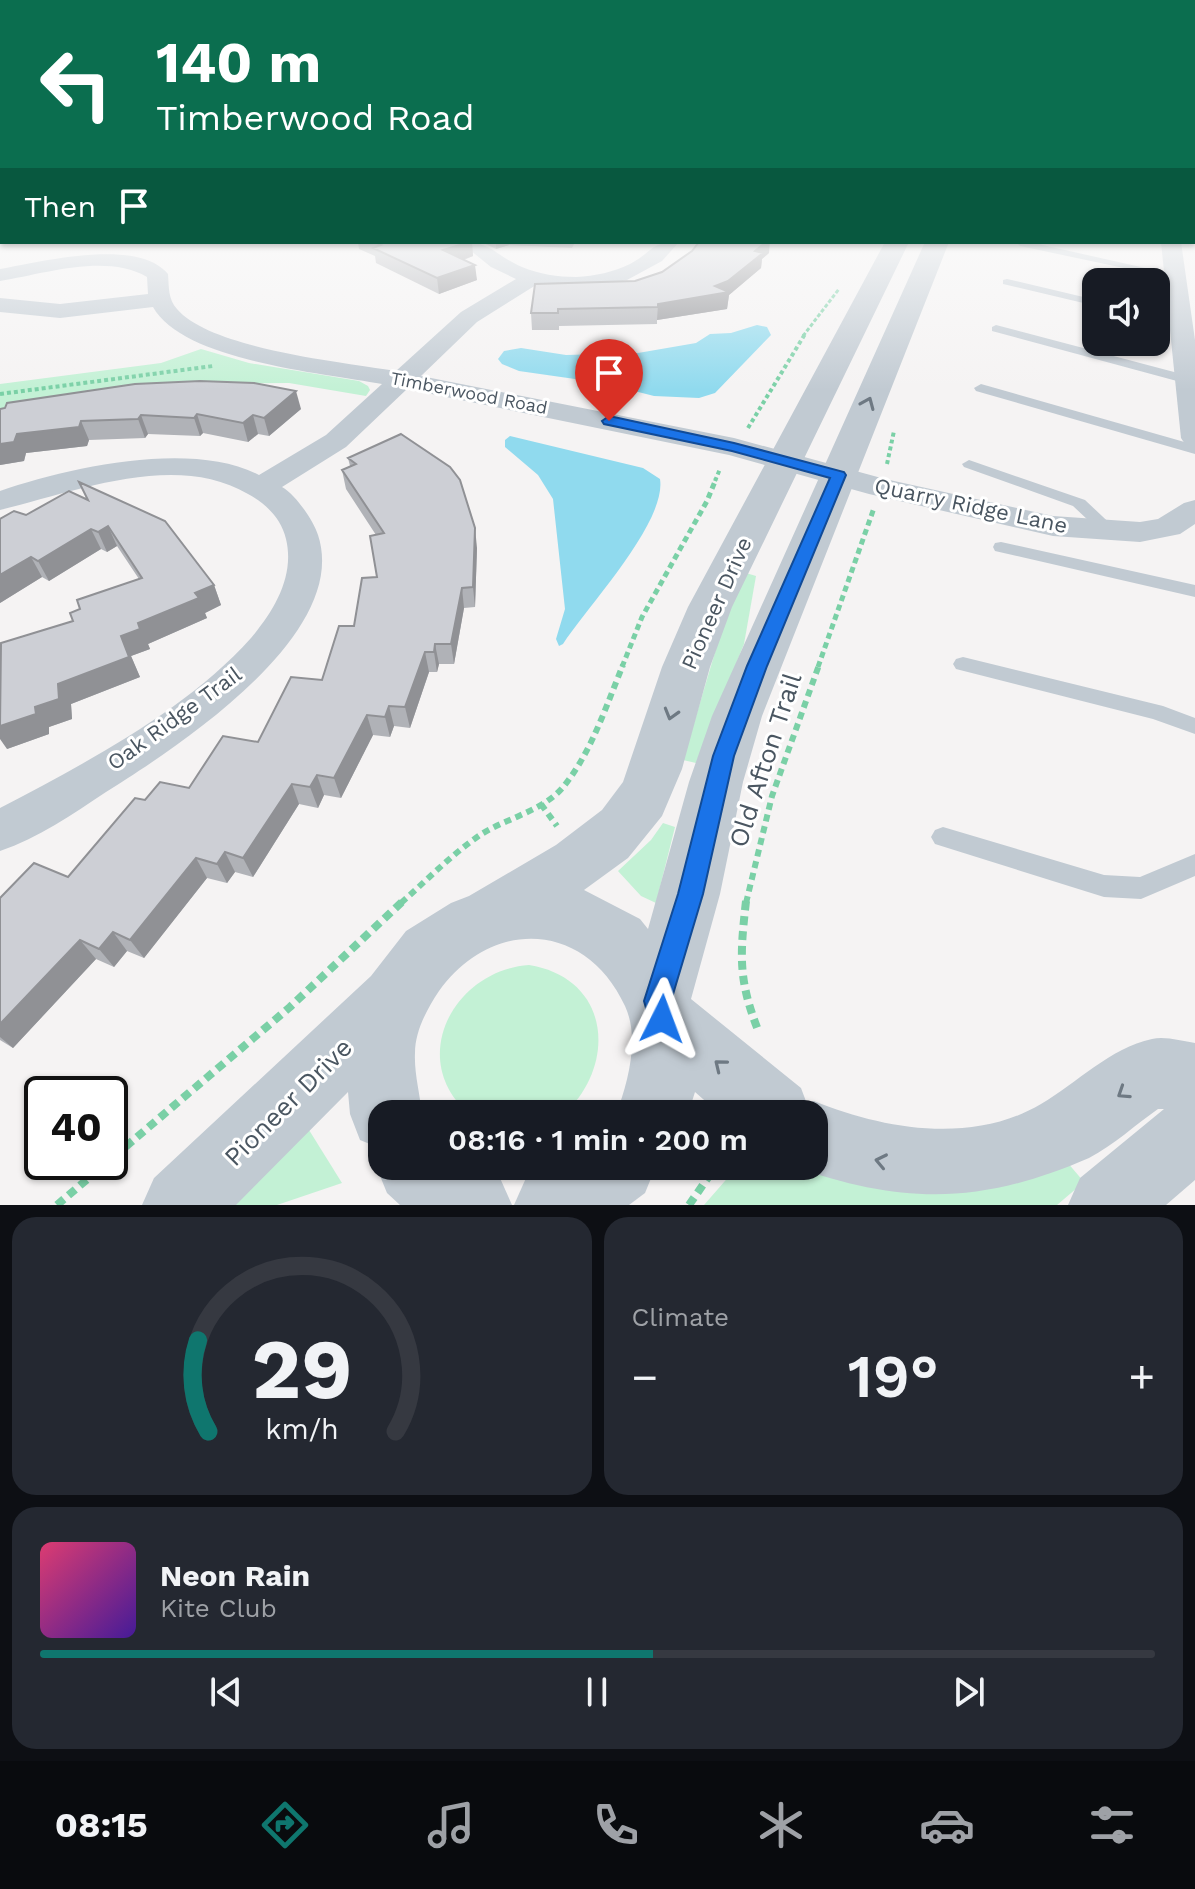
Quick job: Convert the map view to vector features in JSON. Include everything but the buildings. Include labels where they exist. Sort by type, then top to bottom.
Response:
[{"type":"street","name":"Timberwood Road","points":[[158,278],[160,299],[170,315],[188,329],[219,343],[259,354],[764,448],[856,492]]},
{"type":"street","points":[[261,487],[336,441],[469,317],[533,278]]},
{"type":"street","points":[[536,278],[590,282],[608,278]]},
{"type":"street","name":"Pioneer Drive","points":[[491,915],[587,856],[622,827],[648,789],[696,640],[764,448],[874,278]]},
{"type":"street","points":[[660,1010],[713,792],[732,730],[856,492],[925,278]]},
{"type":"street","points":[[1176,278],[1195,438]]},
{"type":"street","points":[[0,305],[47,311],[81,310],[160,299]]},
{"type":"street","name":"Oak Ridge Trail","points":[[0,501],[75,477],[132,469],[198,470],[261,487],[291,514],[305,548],[299,590],[287,616],[271,639],[216,691],[92,778],[0,831]]},
{"type":"street","name":"Quarry Ridge Lane","points":[[856,492],[1053,526],[1111,532],[1140,532],[1168,527],[1195,510]]},
{"type":"street","points":[[381,1100],[379,1058],[387,1017],[411,973],[430,951],[453,933],[491,915],[541,910],[590,923],[630,954],[641,968],[660,1010],[665,1068],[656,1100]]},
{"type":"street","name":"Pioneer Drive","points":[[181,1205],[395,999]]},
{"type":"street","points":[[660,1010],[760,1100]]},
{"type":"street","points":[[828,1143],[877,1161],[938,1167],[979,1163],[1055,1136],[1151,1074],[1195,1078]]},
{"type":"street","points":[[1107,1205],[1195,1131]]},
{"type":"street","points":[[429,1180],[473,1205]]},
{"type":"street","points":[[553,1205],[583,1193],[600,1180]]},
{"type":"lane","points":[[1007,282],[1082,300]]},
{"type":"lane","points":[[1170,321],[1180,323]]},
{"type":"lane","points":[[996,329],[1188,380]]},
{"type":"lane","points":[[981,388],[1195,450]]},
{"type":"lane","points":[[969,464],[1079,503],[1111,532]]},
{"type":"lane","points":[[1001,547],[1195,591]]},
{"type":"lane","points":[[963,664],[1156,712],[1195,726]]},
{"type":"lane","points":[[943,837],[1104,886],[1141,888],[1195,865]]},
{"type":"path","points":[[764,448],[815,317],[839,288]]},
{"type":"path","points":[[0,394],[221,366]]},
{"type":"path","points":[[57,1205],[290,1007],[453,855],[490,828],[541,804],[563,788],[585,756],[642,617],[707,501],[720,467]]},
{"type":"path","name":"Old Afton Trail","points":[[768,1042],[753,1022],[742,991],[742,938],[754,859],[856,492]]},
{"type":"path","points":[[541,804],[562,835],[587,856]]},
{"type":"path","points":[[683,922],[742,938]]},
{"type":"path","points":[[689,1205],[706,1180]]},
{"type":"green space","points":[[201,349],[249,363],[359,381],[370,390],[366,396],[289,383],[164,384],[0,411],[0,384],[161,363]]},
{"type":"green space","points":[[746,573],[756,576],[744,644],[696,763],[683,760],[724,622]]},
{"type":"green space","points":[[663,823],[675,827],[656,903],[641,896],[618,871],[651,840]]},
{"type":"green space","points":[[529,965],[556,973],[576,987],[590,1005],[597,1026],[598,1048],[593,1071],[576,1100],[457,1100],[450,1092],[441,1068],[441,1044],[447,1021],[460,1000],[479,983],[502,971]]},
{"type":"green space","points":[[309,1130],[342,1183],[277,1205],[231,1205]]},
{"type":"green space","points":[[1067,1162],[1084,1182],[1057,1205],[704,1205],[726,1180],[828,1180],[828,1169],[942,1193],[974,1191],[1037,1174]]},
{"type":"water","points":[[757,325],[767,327],[771,335],[715,393],[699,398],[654,396],[603,383],[519,371],[498,359],[504,351],[521,348],[566,355],[638,353],[696,343],[710,334],[731,333]]},
{"type":"water","points":[[510,436],[643,468],[660,479],[659,497],[639,540],[559,646],[556,639],[565,609],[553,499],[538,475],[505,447],[505,440]]},
{"type":"route","points":[[609,421],[734,447],[838,475],[757,666],[723,756],[683,922],[657,1001],[662,1019]]}]
